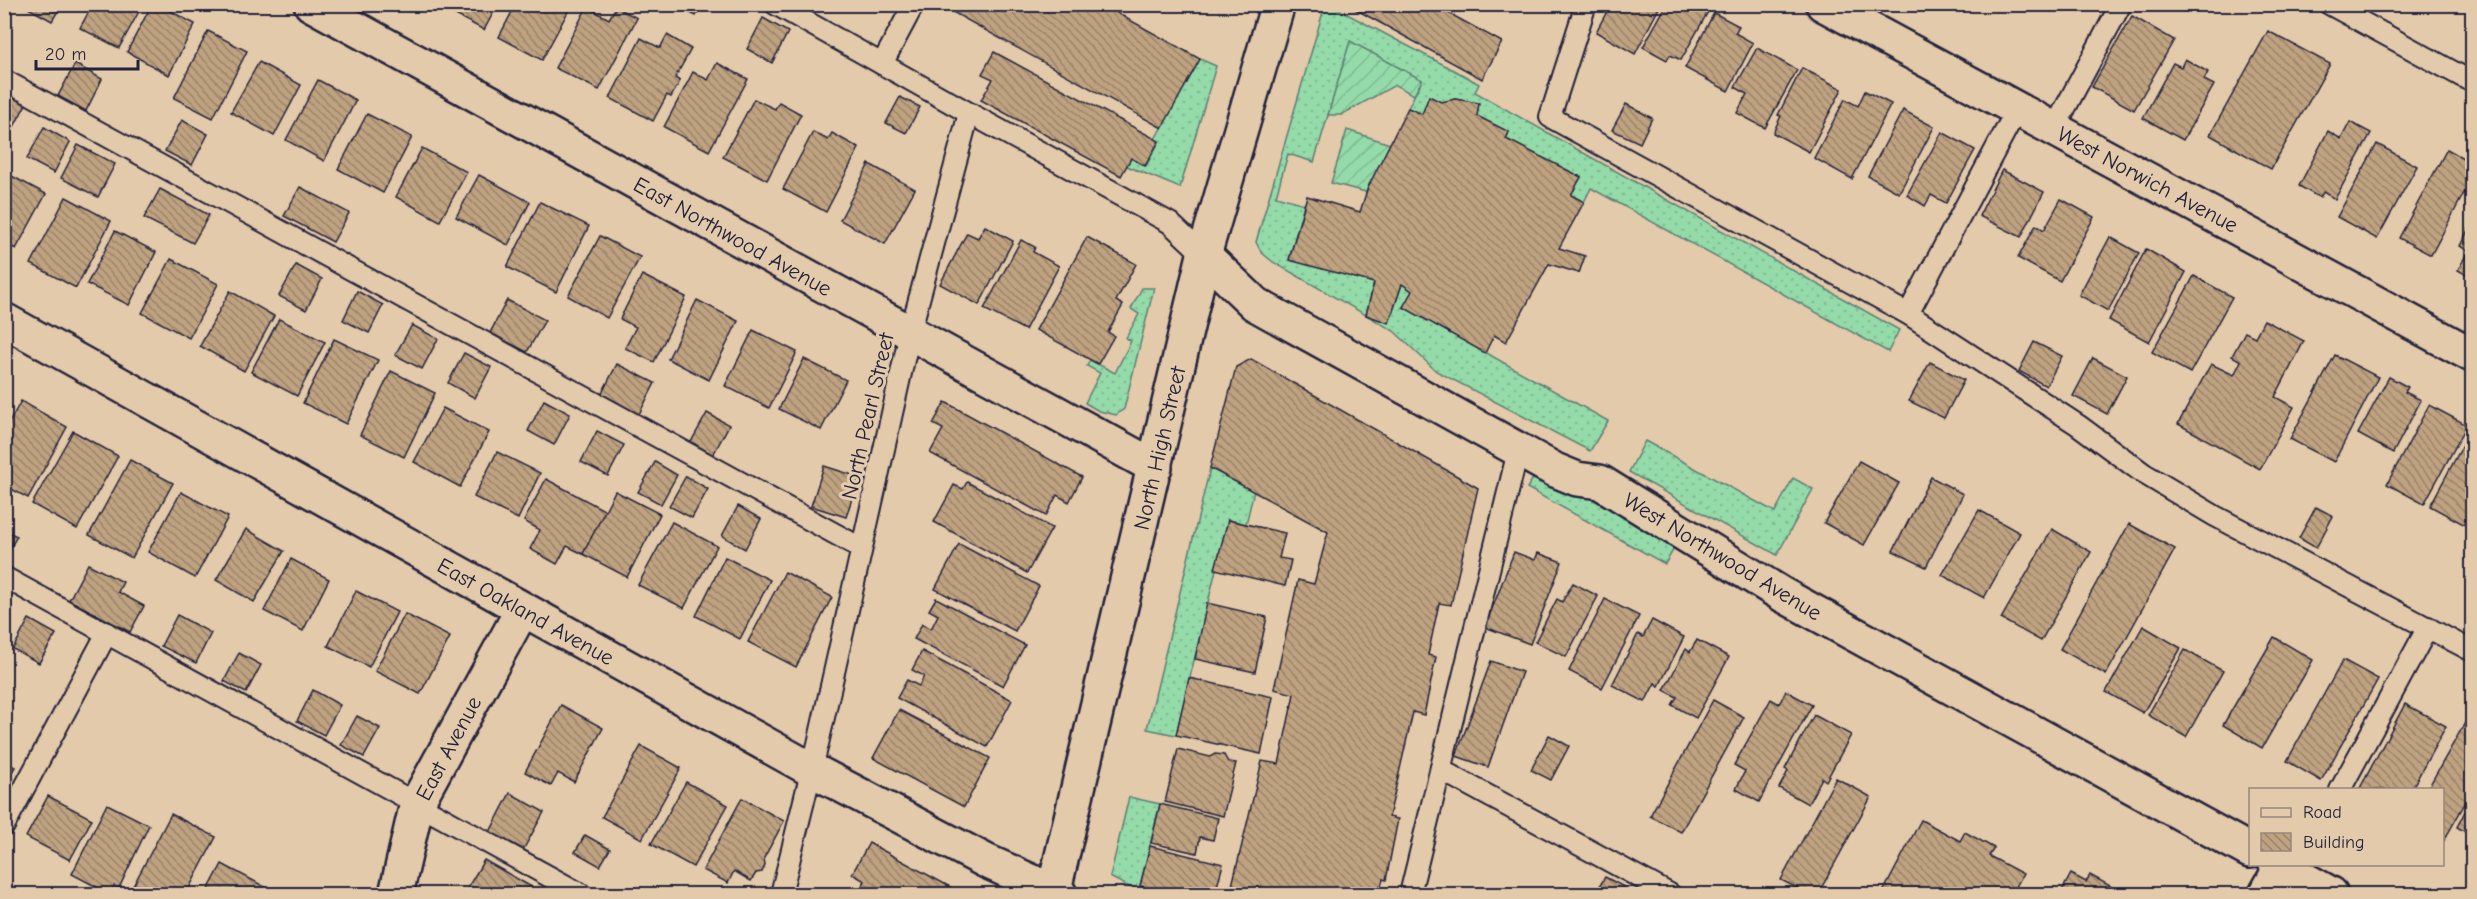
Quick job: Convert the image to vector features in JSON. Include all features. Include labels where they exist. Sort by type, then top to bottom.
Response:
[{"type":"street","name":"East Northwood Avenue","points":[[311,4],[1155,467]]},
{"type":"street","name":"North High Street","points":[[1055,893],[1204,255],[1278,4]]},
{"type":"street","name":"West Norwich Avenue","points":[[1823,4],[2472,355]]},
{"type":"street","name":"West Northwood Avenue","points":[[1204,255],[1255,304],[1518,451],[1577,479],[1600,482],[1783,595],[2249,850]]},
{"type":"street","name":"East Oakland Avenue","points":[[4,320],[812,770],[986,861],[1055,893]]},
{"type":"street","name":"East Avenue","points":[[396,894],[417,804],[522,610]]},
{"type":"street","points":[[2283,873],[2331,894]]},
{"type":"lane","points":[[775,4],[1170,223],[1204,255]]},
{"type":"lane","points":[[882,63],[914,4]]},
{"type":"lane","points":[[1586,4],[1550,117],[1908,314],[2078,425],[2144,473],[2215,516],[2472,651]]},
{"type":"lane","points":[[2054,129],[2121,4]]},
{"type":"lane","points":[[2329,4],[2472,82]]},
{"type":"lane","points":[[4,80],[861,548]]},
{"type":"lane","points":[[1908,314],[2017,109]]},
{"type":"lane","name":"North Pearl Street","points":[[781,894],[812,770],[910,333],[969,113]]},
{"type":"lane","points":[[1410,894],[1518,451]]},
{"type":"lane","points":[[4,577],[581,894]]},
{"type":"lane","points":[[2341,788],[2428,627]]},
{"type":"lane","points":[[4,826],[107,633]]},
{"type":"lane","points":[[1441,770],[1670,894]]},
{"type":"green space","points":[[1325,5],[1330,5],[1467,77],[1479,84],[1475,92],[1899,330],[1888,352],[1591,188],[1584,202],[1571,195],[1581,177],[1506,139],[1509,132],[1477,116],[1479,103],[1455,99],[1422,114],[1408,108],[1422,80],[1350,42],[1314,162],[1288,154],[1276,196],[1304,204],[1289,259],[1374,283],[1366,315],[1389,323],[1402,284],[1412,291],[1404,307],[1608,421],[1590,451],[1436,371],[1394,331],[1273,262],[1261,252],[1256,242]]},
{"type":"green space","points":[[1350,41],[1422,80],[1414,95],[1395,85],[1341,115],[1328,115]]},
{"type":"green space","points":[[1200,59],[1216,66],[1180,188],[1127,166],[1131,158],[1146,166],[1159,142],[1155,139]]},
{"type":"green space","points":[[1347,130],[1390,144],[1366,192],[1331,183]]},
{"type":"green space","points":[[1142,288],[1154,288],[1124,409],[1116,415],[1099,411],[1085,403],[1100,373],[1087,366],[1090,360],[1115,373],[1131,341],[1126,338],[1139,314],[1131,309]]},
{"type":"green space","points":[[1645,441],[1775,512],[1793,478],[1813,489],[1777,555],[1629,472]]},
{"type":"green space","points":[[1210,468],[1254,491],[1246,524],[1228,520],[1176,735],[1147,729]]},
{"type":"green space","points":[[1541,477],[1593,489],[1675,547],[1665,564],[1527,488],[1532,480]]},
{"type":"green space","points":[[1129,797],[1160,804],[1140,886],[1175,894],[1143,894],[1110,877]]},
{"type":"building","points":[[21,4],[62,4],[52,21]]},
{"type":"building","points":[[93,4],[143,4],[119,48],[80,28]]},
{"type":"building","points":[[152,4],[157,4],[195,24],[169,75],[127,52]]},
{"type":"building","points":[[446,4],[498,4],[484,30],[444,9]]},
{"type":"building","points":[[516,4],[572,4],[542,60],[499,37]]},
{"type":"building","points":[[673,4],[702,4],[696,16]]},
{"type":"building","points":[[952,4],[1101,4],[1200,59],[1162,128],[949,10]]},
{"type":"building","points":[[1346,4],[1432,4],[1502,42],[1482,79]]},
{"type":"building","points":[[1611,4],[1661,4],[1635,54],[1596,32]]},
{"type":"building","points":[[1667,4],[1703,4],[1710,8],[1681,60],[1670,55],[1667,60],[1643,47]]},
{"type":"building","points":[[587,7],[609,19],[616,7],[637,18],[599,90],[555,68]]},
{"type":"building","points":[[1714,13],[1739,26],[1735,33],[1753,43],[1728,91],[1685,68]]},
{"type":"building","points":[[2132,16],[2174,40],[2134,110],[2092,87]]},
{"type":"building","points":[[763,18],[788,32],[772,63],[747,49]]},
{"type":"building","points":[[208,31],[247,51],[213,118],[174,98]]},
{"type":"building","points":[[2268,31],[2330,64],[2271,169],[2210,135]]},
{"type":"building","points":[[667,35],[691,49],[675,78],[680,81],[671,97],[667,95],[653,121],[610,98],[641,38],[660,48]]},
{"type":"building","points":[[1757,48],[1797,70],[1765,128],[1737,113],[1747,94],[1735,87]]},
{"type":"building","points":[[994,52],[1159,141],[1145,166],[1131,158],[1121,176],[981,100],[993,79],[982,74]]},
{"type":"building","points":[[2185,59],[2208,72],[2204,80],[2214,85],[2183,140],[2143,118],[2173,63],[2181,67]]},
{"type":"building","points":[[259,62],[301,85],[274,136],[231,112]]},
{"type":"building","points":[[717,63],[748,79],[709,151],[664,127],[693,72],[708,80]]},
{"type":"building","points":[[75,64],[102,79],[86,111],[58,96]]},
{"type":"building","points":[[1802,68],[1842,89],[1809,152],[1773,133],[1781,116],[1778,115]]},
{"type":"building","points":[[318,80],[356,100],[324,161],[286,140]]},
{"type":"building","points":[[1865,91],[1891,104],[1852,179],[1814,158],[1845,99],[1858,106]]},
{"type":"building","points":[[4,93],[26,104],[9,136],[4,134]]},
{"type":"building","points":[[1429,96],[1441,102],[1455,99],[1479,103],[1477,116],[1509,132],[1506,139],[1581,177],[1571,195],[1584,202],[1559,248],[1585,256],[1579,273],[1549,264],[1506,342],[1494,335],[1485,353],[1403,307],[1412,291],[1402,284],[1389,323],[1366,315],[1374,283],[1289,260],[1307,196],[1360,212],[1368,187],[1408,108],[1422,114]]},
{"type":"building","points":[[900,97],[920,107],[906,133],[886,123]]},
{"type":"building","points":[[754,99],[775,109],[779,102],[801,114],[767,180],[723,157]]},
{"type":"building","points":[[1626,104],[1652,118],[1640,143],[1612,130]]},
{"type":"building","points":[[1903,110],[1934,127],[1899,193],[1868,176]]},
{"type":"building","points":[[367,114],[412,137],[383,193],[338,169]]},
{"type":"building","points":[[182,120],[208,134],[192,165],[165,151]]},
{"type":"building","points":[[2350,122],[2371,133],[2335,199],[2323,192],[2320,198],[2299,186],[2328,131],[2341,139]]},
{"type":"building","points":[[44,127],[70,142],[54,173],[27,159]]},
{"type":"building","points":[[813,132],[828,140],[832,133],[859,148],[826,212],[783,189]]},
{"type":"building","points":[[1942,132],[1975,150],[1946,203],[1931,195],[1925,206],[1907,195]]},
{"type":"building","points":[[2377,144],[2417,166],[2377,239],[2337,217]]},
{"type":"building","points":[[78,145],[115,164],[98,197],[61,178]]},
{"type":"building","points":[[422,148],[467,172],[440,221],[396,197]]},
{"type":"building","points":[[2447,149],[2472,163],[2472,178],[2431,255],[2399,238]]},
{"type":"building","points":[[869,164],[915,189],[885,244],[840,220]]},
{"type":"building","points":[[2002,170],[2044,192],[2021,237],[1979,216]]},
{"type":"building","points":[[4,172],[46,194],[16,249],[4,243]]},
{"type":"building","points":[[479,175],[530,202],[508,245],[456,217]]},
{"type":"building","points":[[300,187],[349,213],[333,242],[284,216]]},
{"type":"building","points":[[160,189],[209,215],[193,243],[144,218]]},
{"type":"building","points":[[66,197],[111,221],[76,288],[31,264]]},
{"type":"building","points":[[2061,199],[2094,217],[2060,281],[2018,258],[2036,225],[2044,230]]},
{"type":"building","points":[[540,202],[589,226],[556,292],[507,267]]},
{"type":"building","points":[[2472,222],[2472,278],[2458,270],[2468,251],[2460,246]]},
{"type":"building","points":[[985,226],[1013,241],[979,305],[940,284],[967,233],[978,238]]},
{"type":"building","points":[[115,231],[156,252],[129,305],[87,284]]},
{"type":"building","points":[[600,236],[640,257],[607,318],[568,296]]},
{"type":"building","points":[[1087,237],[1136,264],[1116,301],[1123,305],[1108,332],[1114,336],[1098,364],[1036,330]]},
{"type":"building","points":[[2110,237],[2139,253],[2108,311],[2079,295]]},
{"type":"building","points":[[1021,240],[1035,247],[1033,252],[1059,266],[1025,330],[984,309]]},
{"type":"building","points":[[2146,249],[2186,272],[2149,342],[2109,320]]},
{"type":"building","points":[[171,259],[218,284],[189,338],[142,313]]},
{"type":"building","points":[[296,265],[322,279],[306,310],[279,296]]},
{"type":"building","points":[[642,275],[686,297],[654,362],[625,348],[636,327],[620,319]]},
{"type":"building","points":[[2194,276],[2232,297],[2190,373],[2152,352]]},
{"type":"building","points":[[230,291],[274,316],[244,371],[200,346]]},
{"type":"building","points":[[357,291],[383,305],[369,333],[343,320]]},
{"type":"building","points":[[507,300],[545,320],[527,352],[490,333]]},
{"type":"building","points":[[697,300],[738,321],[709,380],[668,359]]},
{"type":"building","points":[[279,319],[325,342],[297,396],[251,372]]},
{"type":"building","points":[[2264,320],[2304,341],[2275,397],[2294,407],[2260,469],[2178,424],[2211,364],[2234,375],[2241,361],[2232,356],[2245,332],[2255,337]]},
{"type":"building","points":[[412,325],[438,339],[422,369],[395,355]]},
{"type":"building","points":[[753,330],[797,352],[769,408],[725,386]]},
{"type":"building","points":[[334,339],[378,360],[346,424],[303,403]]},
{"type":"building","points":[[2034,342],[2062,356],[2046,386],[2019,371]]},
{"type":"building","points":[[464,353],[491,367],[475,398],[448,383]]},
{"type":"building","points":[[2335,355],[2378,377],[2334,462],[2290,439]]},
{"type":"building","points":[[2093,358],[2127,376],[2107,414],[2073,396]]},
{"type":"building","points":[[804,359],[846,380],[821,430],[779,409]]},
{"type":"building","points":[[1251,359],[1478,488],[1451,605],[1439,603],[1428,655],[1436,657],[1424,715],[1413,712],[1389,817],[1398,819],[1386,880],[1383,879],[1379,894],[1230,894],[1262,761],[1279,764],[1294,694],[1274,689],[1298,580],[1314,584],[1328,532],[1210,468],[1236,367]]},
{"type":"building","points":[[1930,362],[1964,380],[1944,418],[1909,401]]},
{"type":"building","points":[[617,364],[655,383],[638,416],[600,397]]},
{"type":"building","points":[[391,371],[435,393],[404,457],[360,435]]},
{"type":"building","points":[[2389,377],[2408,387],[2405,392],[2421,400],[2393,453],[2358,434]]},
{"type":"building","points":[[544,400],[570,414],[554,445],[528,431]]},
{"type":"building","points":[[21,401],[67,427],[28,498],[4,485],[4,432]]},
{"type":"building","points":[[945,402],[1082,477],[1069,502],[1057,495],[1046,516],[930,453],[943,429],[933,424]]},
{"type":"building","points":[[2429,405],[2467,425],[2424,504],[2387,484]]},
{"type":"building","points":[[443,408],[489,432],[460,487],[414,462]]},
{"type":"building","points":[[707,413],[729,425],[713,455],[691,442]]},
{"type":"building","points":[[2472,428],[2472,516],[2467,526],[2430,506]]},
{"type":"building","points":[[73,431],[118,456],[77,529],[32,504]]},
{"type":"building","points":[[597,431],[624,445],[608,476],[581,462]]},
{"type":"building","points":[[497,452],[540,473],[518,519],[474,497]]},
{"type":"building","points":[[130,460],[173,483],[132,558],[89,535]]},
{"type":"building","points":[[1859,461],[1899,483],[1864,545],[1824,523]]},
{"type":"building","points":[[655,462],[677,475],[661,504],[638,492]]},
{"type":"building","points":[[824,466],[859,477],[846,517],[811,506]]},
{"type":"building","points":[[686,476],[708,489],[692,518],[669,506]]},
{"type":"building","points":[[1931,477],[1963,494],[1926,567],[1893,551]]},
{"type":"building","points":[[546,479],[606,511],[583,554],[567,546],[557,564],[530,549],[540,530],[524,521]]},
{"type":"building","points":[[967,482],[1052,528],[1027,573],[934,522],[954,485],[963,489]]},
{"type":"building","points":[[615,491],[660,514],[627,577],[583,554]]},
{"type":"building","points":[[181,492],[228,517],[195,578],[148,552]]},
{"type":"building","points":[[738,506],[761,519],[745,549],[722,536]]},
{"type":"building","points":[[2316,507],[2333,516],[2316,548],[2299,538]]},
{"type":"building","points":[[1979,510],[2020,533],[1984,598],[1942,575]]},
{"type":"building","points":[[1228,520],[1285,533],[1279,558],[1291,560],[1285,586],[1215,569]]},
{"type":"building","points":[[672,522],[717,546],[684,608],[638,585]]},
{"type":"building","points":[[2129,524],[2175,549],[2106,675],[2060,649]]},
{"type":"building","points":[[246,529],[284,551],[254,602],[216,580]]},
{"type":"building","points":[[2052,529],[2091,552],[2041,641],[2001,619]]},
{"type":"building","points":[[4,530],[17,536],[4,559]]},
{"type":"building","points":[[959,544],[1039,586],[1015,631],[935,589]]},
{"type":"building","points":[[1514,552],[1535,560],[1538,553],[1562,562],[1530,644],[1485,627]]},
{"type":"building","points":[[725,557],[770,580],[740,639],[696,616]]},
{"type":"building","points":[[291,559],[329,579],[303,631],[264,611]]},
{"type":"building","points":[[88,564],[123,582],[118,592],[144,606],[130,632],[69,600]]},
{"type":"building","points":[[785,572],[832,597],[796,667],[748,642]]},
{"type":"building","points":[[1573,583],[1598,596],[1566,657],[1535,642],[1557,599],[1562,602]]},
{"type":"building","points":[[356,591],[397,612],[369,667],[328,646]]},
{"type":"building","points":[[936,598],[1025,645],[1003,686],[914,639],[922,624],[931,629],[938,615],[929,610]]},
{"type":"building","points":[[1605,599],[1639,616],[1602,688],[1569,671]]},
{"type":"building","points":[[1207,603],[1267,617],[1255,672],[1195,659]]},
{"type":"building","points":[[405,614],[450,637],[420,694],[375,671]]},
{"type":"building","points":[[177,615],[211,633],[196,663],[161,646]]},
{"type":"building","points":[[29,619],[56,634],[39,663],[13,649]]},
{"type":"building","points":[[1652,620],[1684,637],[1659,686],[1655,683],[1645,702],[1612,685],[1638,634],[1643,637]]},
{"type":"building","points":[[2143,626],[2181,648],[2143,713],[2106,692]]},
{"type":"building","points":[[2274,637],[2313,660],[2262,748],[2223,725]]},
{"type":"building","points":[[1697,640],[1729,657],[1696,718],[1672,705],[1677,697],[1664,690],[1686,649],[1690,652]]},
{"type":"building","points":[[2185,650],[2223,671],[2186,737],[2148,715]]},
{"type":"building","points":[[922,651],[1012,700],[987,747],[897,698],[907,680],[919,686],[924,676],[912,670]]},
{"type":"building","points":[[239,653],[261,665],[246,693],[224,681]]},
{"type":"building","points":[[2343,660],[2378,679],[2321,781],[2287,761]]},
{"type":"building","points":[[1491,661],[1522,672],[1488,767],[1456,756]]},
{"type":"building","points":[[1189,678],[1273,697],[1261,754],[1176,735]]},
{"type":"building","points":[[313,690],[340,705],[324,735],[297,721]]},
{"type":"building","points":[[1786,691],[1812,705],[1759,802],[1736,789],[1745,771],[1734,765],[1771,699],[1779,704]]},
{"type":"building","points":[[1713,700],[1744,717],[1681,832],[1650,816]]},
{"type":"building","points":[[2405,704],[2446,726],[2412,788],[2360,788]]},
{"type":"building","points":[[561,705],[603,728],[574,782],[558,773],[551,786],[525,772]]},
{"type":"building","points":[[899,710],[990,758],[964,807],[873,758]]},
{"type":"building","points":[[1814,715],[1851,735],[1826,781],[1822,778],[1808,804],[1779,788],[1788,771],[1785,769]]},
{"type":"building","points":[[357,716],[380,728],[364,757],[341,745]]},
{"type":"building","points":[[2466,721],[2472,724],[2472,791],[2444,840],[2444,788],[2428,788]]},
{"type":"building","points":[[1549,735],[1569,746],[1551,780],[1531,770]]},
{"type":"building","points":[[641,746],[681,768],[642,839],[602,817]]},
{"type":"building","points":[[1178,749],[1210,757],[1215,754],[1224,755],[1228,762],[1236,763],[1223,816],[1165,802]]},
{"type":"building","points":[[4,761],[15,767],[4,786]]},
{"type":"building","points":[[1836,778],[1871,797],[1818,894],[1808,894],[1781,880]]},
{"type":"building","points":[[686,782],[728,805],[693,867],[651,844]]},
{"type":"building","points":[[510,793],[544,812],[523,850],[490,832]]},
{"type":"building","points":[[48,796],[92,819],[70,860],[26,837]]},
{"type":"building","points":[[742,798],[784,821],[764,858],[765,865],[762,872],[756,873],[751,881],[734,871],[728,883],[703,870]]},
{"type":"building","points":[[2472,798],[2472,836],[2457,827]]},
{"type":"building","points":[[107,804],[149,825],[119,888],[114,886],[110,894],[72,874]]},
{"type":"building","points":[[1160,804],[1218,818],[1213,840],[1200,837],[1197,853],[1151,843]]},
{"type":"building","points":[[171,814],[216,837],[186,894],[132,894],[134,891],[131,890]]},
{"type":"building","points":[[1921,820],[1960,841],[1965,832],[1994,848],[1989,856],[2023,874],[2012,894],[1882,894]]},
{"type":"building","points":[[585,835],[610,849],[600,866],[575,852]]},
{"type":"building","points":[[869,843],[954,889],[951,894],[857,894],[865,881],[852,874]]},
{"type":"building","points":[[1150,846],[1223,864],[1215,894],[1175,894],[1140,886]]},
{"type":"building","points":[[484,860],[544,894],[464,894]]},
{"type":"building","points":[[222,864],[265,887],[261,894],[206,894]]},
{"type":"building","points":[[2071,874],[2086,882],[2090,875],[2112,887],[2108,894],[2060,894]]},
{"type":"building","points":[[1605,877],[1624,887],[1620,894],[1595,894]]}]
